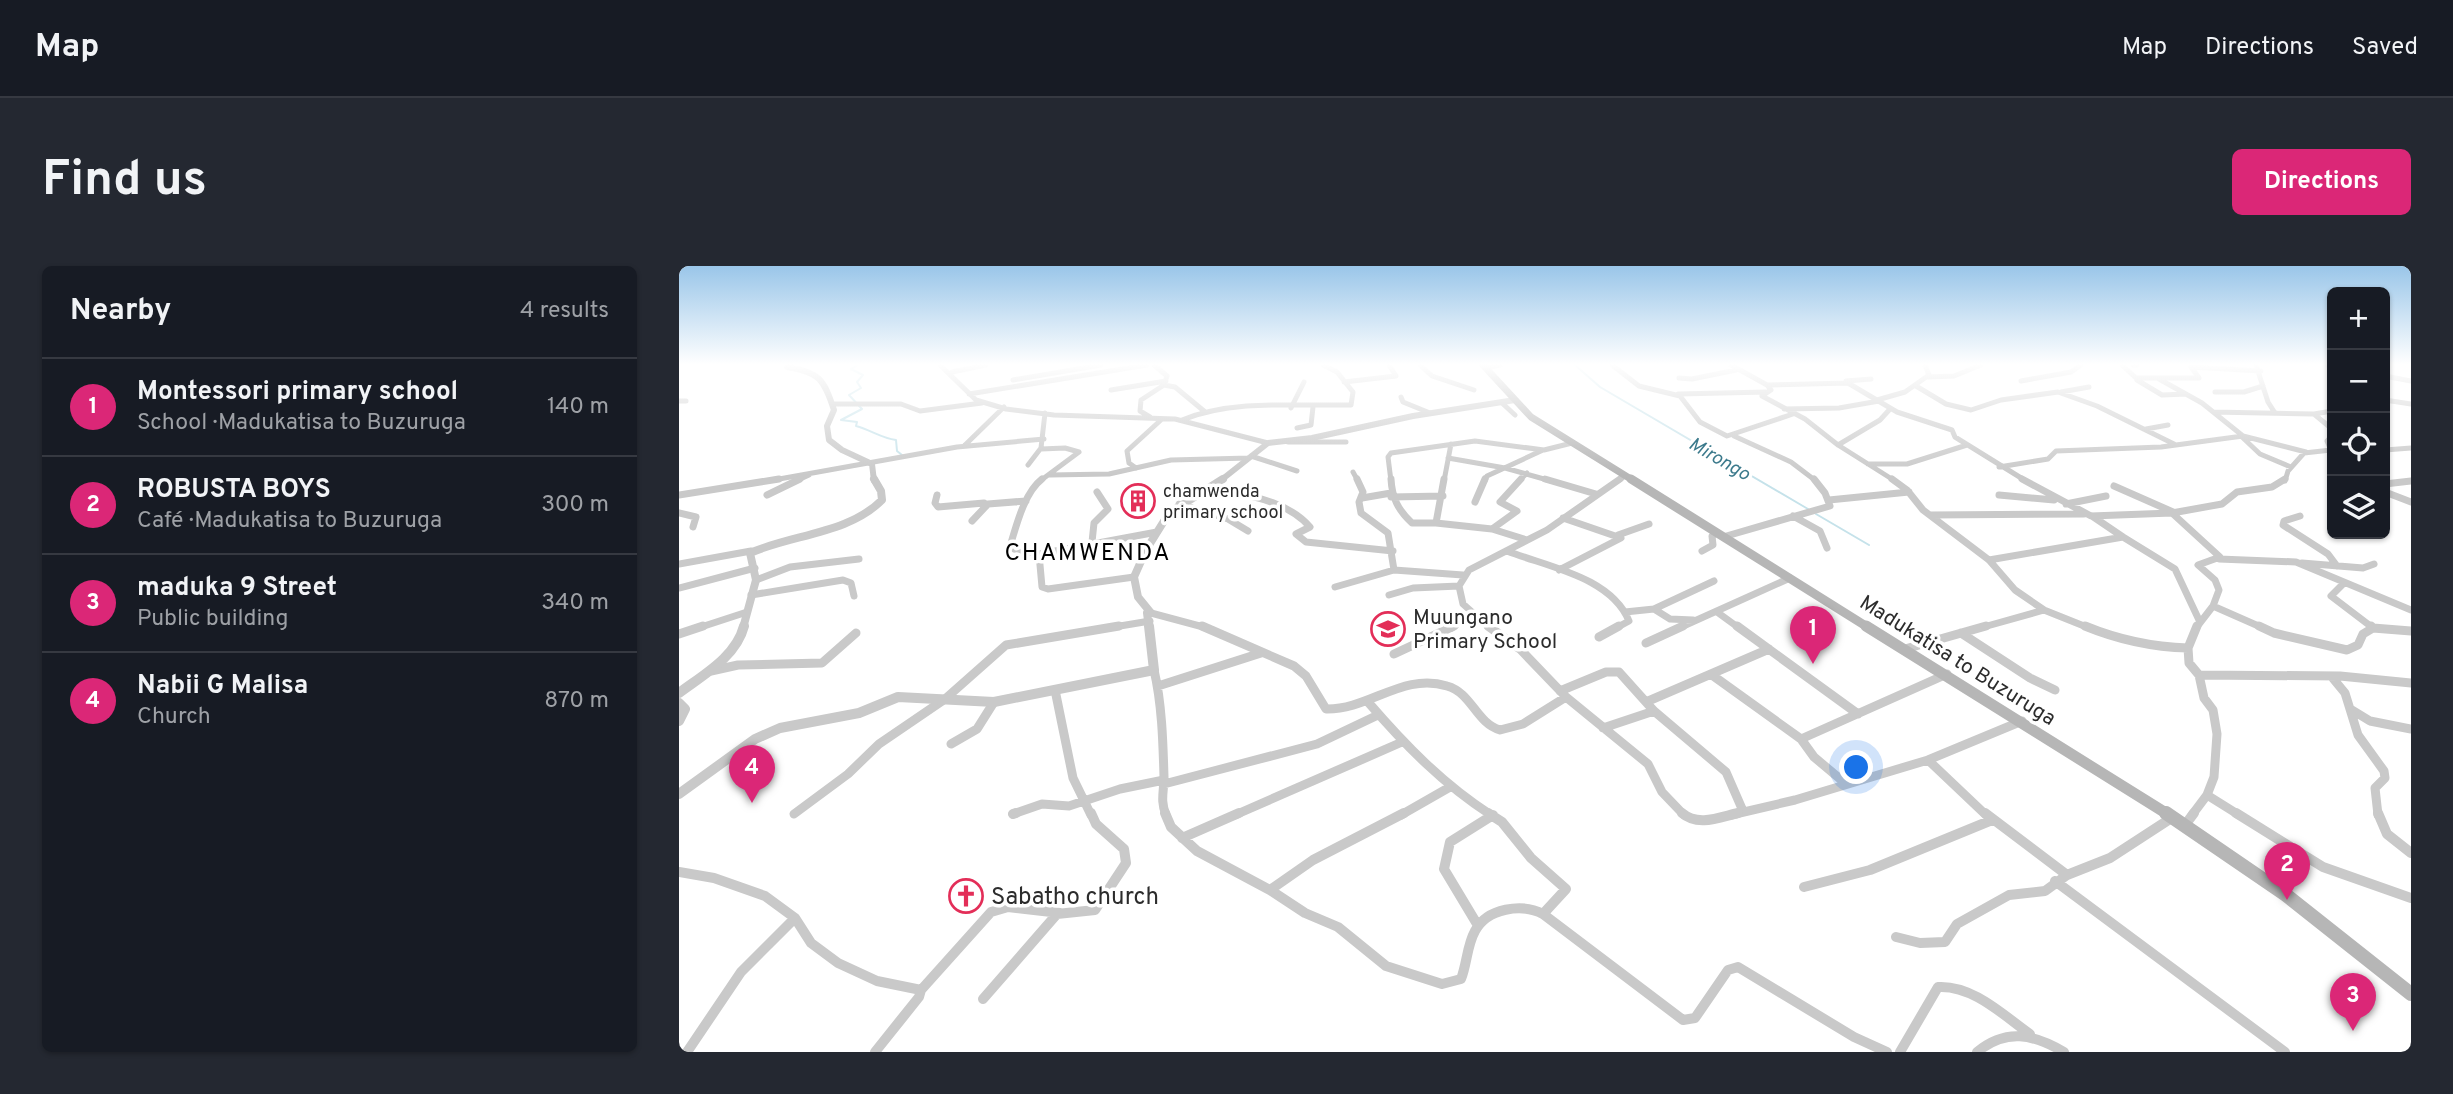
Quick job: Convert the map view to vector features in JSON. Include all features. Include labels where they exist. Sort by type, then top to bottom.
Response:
[{"type":"main road","name":"Madukatisa to Buzuruga","points":[[1517,402],[1531,417],[1572,443],[1947,674],[2185,825],[2275,887],[2411,994]]},
{"type":"street","points":[[1139,402],[1141,413],[1153,418]]},
{"type":"street","points":[[1193,402],[1204,411]]},
{"type":"street","points":[[1291,408],[1294,402]]},
{"type":"street","points":[[1182,420],[1204,411],[1246,406],[1291,408],[1351,405],[1352,402]]},
{"type":"street","points":[[1403,402],[1430,413]]},
{"type":"street","points":[[1288,442],[1430,413],[1508,402]]},
{"type":"street","points":[[1684,402],[1705,426],[1734,436],[1797,465],[1812,477],[1829,500],[1828,509],[1712,536],[1713,545],[1702,551]]},
{"type":"street","points":[[1772,402],[1828,435],[1838,445],[1909,492],[1930,516],[1989,560],[2015,590],[2044,610],[2117,639],[2155,646],[2188,648]]},
{"type":"street","points":[[1784,409],[1839,408],[1870,402]]},
{"type":"street","points":[[1880,402],[1890,409],[1950,429],[1967,445],[1999,467],[2057,500],[2089,514],[2175,569],[2199,620]]},
{"type":"street","points":[[1942,402],[1971,410],[1993,402]]},
{"type":"street","points":[[2085,402],[2174,444]]},
{"type":"street","points":[[2199,402],[2260,454],[2291,467]]},
{"type":"street","points":[[2268,402],[2275,413]]},
{"type":"street","points":[[872,464],[830,442],[826,430],[834,410],[832,404],[901,404],[920,411],[982,403],[1045,413],[1182,420],[1268,443],[1346,442]]},
{"type":"street","points":[[1502,403],[1515,415]]},
{"type":"street","points":[[964,446],[995,412],[1004,407]]},
{"type":"street","points":[[1297,428],[1311,425],[1313,407]]},
{"type":"street","points":[[1838,445],[1880,420],[1890,409]]},
{"type":"street","points":[[2213,412],[2313,414],[2327,412]]},
{"type":"street","points":[[1028,465],[1041,449],[1045,413]]},
{"type":"street","points":[[1734,436],[1793,414]]},
{"type":"street","points":[[2313,414],[2327,425]]},
{"type":"street","points":[[1136,468],[1129,463],[1127,451],[1162,419]]},
{"type":"street","points":[[2145,429],[2168,425]]},
{"type":"street","points":[[1828,435],[1851,437]]},
{"type":"street","points":[[1999,467],[2048,459],[2056,451],[2174,444],[2242,436],[2306,452],[2327,450]]},
{"type":"street","points":[[679,495],[872,464],[964,446],[1044,439]]},
{"type":"street","points":[[1527,540],[1492,529],[1412,523],[1396,507],[1391,495],[1388,457],[1391,453],[1486,441],[1544,450]]},
{"type":"street","points":[[1268,443],[1209,487],[1179,505],[1157,532],[1134,577],[1138,597],[1149,616],[1158,686],[1164,812],[1182,838],[1197,851],[1270,890],[1305,913],[1347,933],[1373,959],[1442,985],[1461,979],[1477,924],[1492,914],[1519,907],[1531,907],[1683,1020],[1695,1018],[1728,970],[1738,967],[1854,1037],[1887,1052]]},
{"type":"street","points":[[1475,502],[1487,475],[1544,450],[1572,443]]},
{"type":"street","points":[[1436,523],[1451,444]]},
{"type":"street","points":[[1868,464],[1907,464],[1967,445]]},
{"type":"street","points":[[1041,449],[1065,448],[1079,452],[1036,484],[1026,501],[1011,544],[1021,552],[1039,554],[1157,532]]},
{"type":"street","points":[[2390,450],[2411,448]]},
{"type":"street","points":[[1930,516],[2173,513],[2222,504],[2237,492],[2275,486],[2285,481],[2291,467],[2306,452]]},
{"type":"street","points":[[2323,452],[2327,454]]},
{"type":"street","points":[[1050,475],[1093,476],[1171,460],[1250,457],[1297,471]]},
{"type":"street","points":[[1448,458],[1527,473],[1597,494]]},
{"type":"street","points":[[679,564],[751,551],[834,527],[873,509],[881,502],[882,495],[874,484],[872,464]]},
{"type":"street","points":[[768,495],[817,472]]},
{"type":"street","points":[[1353,472],[1363,492],[1359,502],[1361,513],[1388,533],[1394,570]]},
{"type":"street","points":[[1492,529],[1517,511],[1500,502],[1527,473]]},
{"type":"street","points":[[1335,587],[1360,578],[1382,576],[1394,570],[1464,575],[1563,519],[1625,476]]},
{"type":"street","points":[[2390,483],[2411,481]]},
{"type":"street","points":[[2114,486],[2173,513],[2187,530],[2218,553],[2219,559]]},
{"type":"street","points":[[1209,487],[1267,502],[1301,517],[1310,527],[1296,533],[1300,540],[1329,546],[1393,551]]},
{"type":"street","points":[[1093,542],[1094,523],[1108,509],[1097,492]]},
{"type":"street","points":[[1829,500],[1909,492]]},
{"type":"street","points":[[2390,494],[2411,502]]},
{"type":"street","points":[[937,495],[935,503],[939,507],[1026,501]]},
{"type":"street","points":[[1362,498],[1443,495]]},
{"type":"street","points":[[1999,495],[2057,500]]},
{"type":"street","points":[[2066,504],[2106,496]]},
{"type":"street","points":[[972,521],[984,503]]},
{"type":"street","points":[[1179,505],[1227,519],[1248,531]]},
{"type":"street","points":[[679,513],[696,517],[693,527]]},
{"type":"street","points":[[1793,516],[1820,531],[1826,537],[1827,548]]},
{"type":"street","points":[[2299,516],[2284,521],[2283,525],[2327,554],[2337,566]]},
{"type":"street","points":[[1563,519],[1618,535],[1649,524]]},
{"type":"street","points":[[1559,570],[1621,539],[1618,535]]},
{"type":"street","points":[[1989,560],[2123,537]]},
{"type":"street","points":[[679,693],[708,672],[737,645],[756,580],[755,568],[748,554],[751,551]]},
{"type":"street","points":[[1507,551],[1601,589],[1629,618],[1626,624],[1598,637]]},
{"type":"street","points":[[1039,554],[1039,577],[1042,587],[1048,589],[1134,577]]},
{"type":"street","points":[[756,580],[790,567],[859,559]]},
{"type":"street","points":[[2185,825],[2207,795],[2214,777],[2216,723],[2213,710],[2204,698],[2199,675],[2189,663],[2188,648],[2199,620],[2219,596],[2218,584],[2197,565],[2219,559],[2363,568],[2374,564]]},
{"type":"street","points":[[2296,562],[2411,610]]},
{"type":"street","points":[[679,588],[755,568]]},
{"type":"street","points":[[1464,575],[1459,586],[1463,604],[1471,614],[1520,649],[1563,694],[1648,764],[1662,792],[1689,818],[1704,821],[1824,792],[1845,783],[1928,760],[2022,721]]},
{"type":"street","points":[[1646,643],[1790,578]]},
{"type":"street","points":[[751,595],[843,580],[851,583],[854,596]]},
{"type":"street","points":[[1625,612],[1654,609],[1714,581]]},
{"type":"street","points":[[2344,583],[2331,596],[2373,628]]},
{"type":"street","points":[[1389,595],[1413,588],[1459,586]]},
{"type":"street","points":[[2213,606],[2261,629],[2339,650],[2354,648],[2366,631],[2373,628],[2411,631]]},
{"type":"street","points":[[1654,609],[1670,619],[1698,620]]},
{"type":"street","points":[[1905,649],[2044,610]]},
{"type":"street","points":[[679,634],[747,612]]},
{"type":"street","points":[[1717,612],[1859,714]]},
{"type":"street","points":[[1394,654],[1449,630],[1471,614]]},
{"type":"street","points":[[794,814],[848,774],[879,744],[946,699],[1010,643],[1149,616],[1205,627],[1300,670],[1326,709],[1369,702],[1400,687],[1429,682],[1458,690],[1485,722],[1503,730],[1513,728],[1563,694],[1614,671],[1623,675],[1654,711],[1726,772],[1743,811]]},
{"type":"street","points":[[708,672],[738,665],[822,663],[856,633]]},
{"type":"street","points":[[1961,633],[2030,678],[2055,690]]},
{"type":"street","points":[[1646,702],[1769,649]]},
{"type":"street","points":[[1158,686],[1261,653]]},
{"type":"street","points":[[679,794],[755,739],[780,728],[859,713],[898,697],[994,702],[1154,670]]},
{"type":"street","points":[[1801,739],[1947,674]]},
{"type":"street","points":[[1712,675],[1801,739],[1814,757],[1845,783]]},
{"type":"street","points":[[2199,675],[2331,676],[2411,683]]},
{"type":"street","points":[[2331,676],[2347,692],[2356,732],[2382,764],[2385,778],[2375,788],[2379,824],[2394,842],[2411,853]]},
{"type":"street","points":[[875,1052],[919,997],[921,990],[991,912],[1008,907],[1061,913],[1095,910],[1126,863],[1124,849],[1099,828],[1084,800],[1070,765],[1055,690]]},
{"type":"street","points":[[951,744],[977,729],[994,702]]},
{"type":"street","points":[[1369,702],[1402,742],[1450,787],[1493,814],[1531,858],[1566,889],[1543,914]]},
{"type":"street","points":[[679,703],[685,713],[679,722]]},
{"type":"street","points":[[2352,710],[2370,721],[2411,729]]},
{"type":"street","points":[[1603,728],[1654,711]]},
{"type":"street","points":[[1013,814],[1035,805],[1069,806],[1121,789],[1164,782],[1317,744],[1378,715]]},
{"type":"street","points":[[1182,838],[1402,742]]},
{"type":"street","points":[[1928,760],[1992,820],[2067,875]]},
{"type":"street","points":[[1270,890],[1330,848],[1417,808],[1450,787]]},
{"type":"street","points":[[2207,795],[2323,867],[2411,898]]},
{"type":"street","points":[[1477,924],[1460,901],[1444,869],[1450,842],[1493,814]]},
{"type":"street","points":[[1896,937],[1920,943],[1945,942],[1957,924],[2009,895],[2045,891],[2055,881],[2110,858],[2172,817]]},
{"type":"street","points":[[1804,887],[1870,870],[1992,820]]},
{"type":"street","points":[[679,872],[765,896],[795,918],[811,943],[847,969],[877,981],[921,990]]},
{"type":"street","points":[[2055,881],[2285,1052]]},
{"type":"street","points":[[983,999],[1061,913]]},
{"type":"street","points":[[687,1052],[741,972],[795,918]]},
{"type":"street","points":[[1901,1052],[1938,987],[1945,985],[1964,990],[2030,1034],[2064,1052]]},
{"type":"street","points":[[1976,1052],[1994,1038],[2030,1034]]},
{"type":"waterway","points":[[855,402],[862,409],[841,420],[857,422],[856,426],[896,440],[897,451],[902,455]]},
{"type":"waterway","name":"Mirongo","points":[[1625,402],[1808,509]]},
{"type":"waterway","name":"Mirongo","points":[[1816,514],[1869,545]]},
{"type":"place","name":"chamwenda primary school","points":[[1138,501]]},
{"type":"place","name":"Muungano Primary School","points":[[1388,629]]},
{"type":"place","name":"Montessori primary school","points":[[1813,664]]},
{"type":"place","name":"Nabii G Malisa","points":[[752,803]]},
{"type":"place","name":"Sabatho church","points":[[966,896]]},
{"type":"place","name":"ROBUSTA BOYS","points":[[2287,900]]},
{"type":"place","name":"maduka 9 Street","points":[[2353,1031]]},
{"type":"district","name":"CHAMWENDA","points":[[1088,552]]}]
